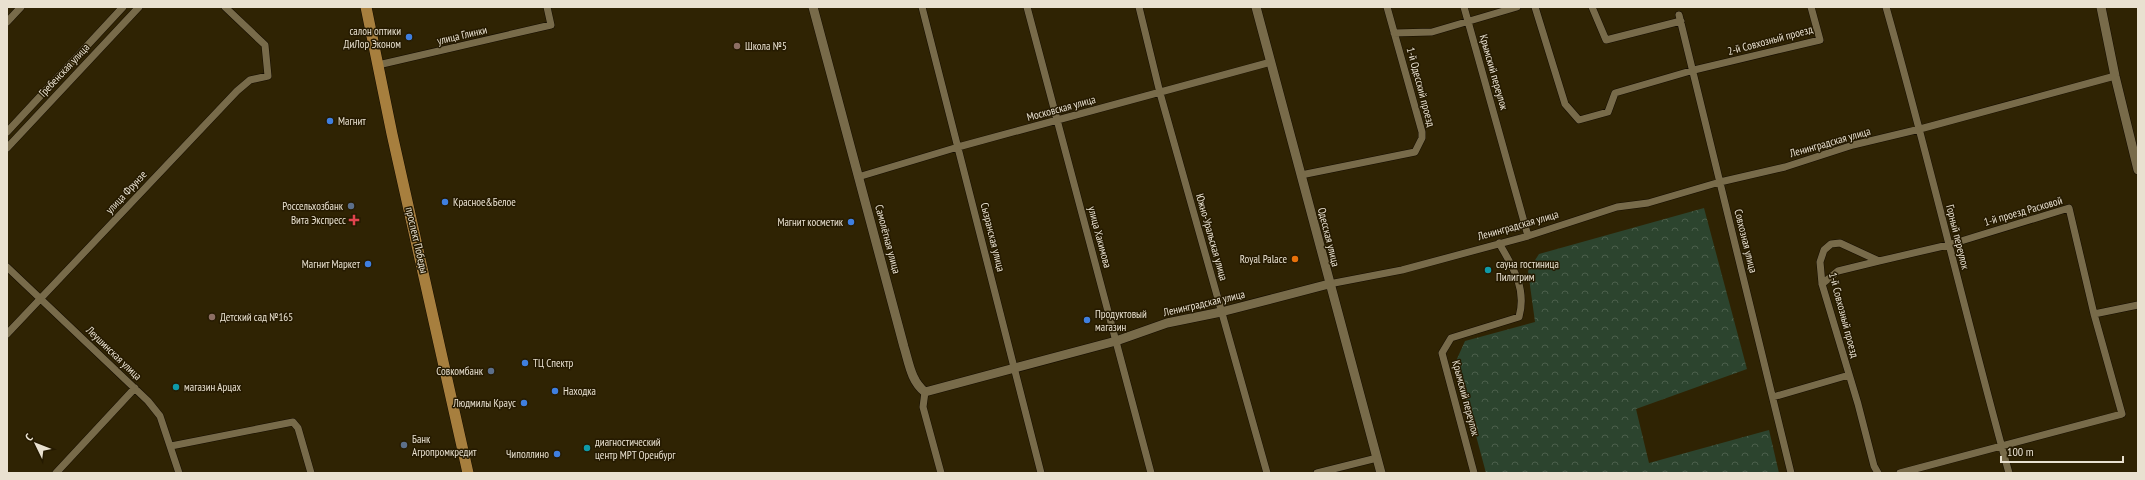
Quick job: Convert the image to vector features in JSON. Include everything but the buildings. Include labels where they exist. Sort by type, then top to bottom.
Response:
[{"type":"main road","name":"проспект Победы","points":[[366,7],[468,473]]},
{"type":"street","points":[[7,22],[21,7]]},
{"type":"street","name":"Гребенская улица","points":[[7,132],[123,7]]},
{"type":"street","name":"Гребенская улица","points":[[7,148],[139,7]]},
{"type":"street","name":"улица Фрунзе","points":[[7,334],[237,90],[250,80],[268,76],[265,45],[225,7]]},
{"type":"street","name":"улица Глинки","points":[[378,65],[551,25],[547,7]]},
{"type":"street","name":"Самолётная улица","points":[[813,7],[858,177],[914,378],[918,386],[925,392]]},
{"type":"street","name":"Сызранская улица","points":[[922,7],[1041,473]]},
{"type":"street","name":"улица Хакимова","points":[[1028,7],[1151,473]]},
{"type":"street","name":"Южно-Уральская улица","points":[[1139,7],[1160,92],[1267,473]]},
{"type":"street","name":"Одесская улица","points":[[1256,7],[1329,284],[1381,473]]},
{"type":"street","name":"1-й Одесский проезд","points":[[1301,175],[1415,152],[1420,145],[1422,132],[1387,7]]},
{"type":"street","name":"Крымский переулок","points":[[1464,7],[1528,236]]},
{"type":"street","points":[[1394,32],[1432,32],[1517,7]]},
{"type":"street","points":[[1535,7],[1565,104],[1579,120],[1608,112],[1615,93],[1694,70]]},
{"type":"street","name":"Совхозная улица","points":[[1592,7],[1606,40],[1680,18],[1694,70],[1791,473]]},
{"type":"street","name":"2-й Совхозный проезд","points":[[1694,70],[1820,40],[1811,7]]},
{"type":"street","name":"Горный переулок","points":[[1886,7],[1920,129],[1948,245],[2009,473]]},
{"type":"street","points":[[2101,7],[2115,76],[2138,170]]},
{"type":"street","name":"Московская улица","points":[[858,177],[958,147],[1270,62]]},
{"type":"street","name":"Ленинградская улица","points":[[925,392],[1015,369],[1116,340],[1167,323],[1221,312],[1329,284],[1402,270],[1528,236],[1617,207],[1648,203],[1720,182],[1785,167],[1853,145],[1920,129],[2115,76]]},
{"type":"street","name":"1-й проезд Расковой","points":[[1948,245],[2068,208],[2094,314],[2122,414],[2002,447]]},
{"type":"street","name":"Крымский переулок","points":[[1474,473],[1442,353],[1451,338],[1519,317],[1523,304],[1522,290],[1499,243]]},
{"type":"street","name":"1-й Совхозный проезд","points":[[1878,473],[1874,466],[1822,284],[1820,262],[1824,250],[1831,244],[1840,243],[1879,261]]},
{"type":"street","points":[[1822,284],[1838,271],[1948,245]]},
{"type":"street","name":"Леушинская улица","points":[[7,267],[135,388],[160,416],[179,473]]},
{"type":"street","points":[[2094,314],[2138,305]]},
{"type":"street","name":"1-й Совхозный проезд","points":[[1772,397],[1849,375]]},
{"type":"street","points":[[56,473],[135,388]]},
{"type":"street","points":[[925,392],[923,407],[941,473]]},
{"type":"street","points":[[171,446],[293,422],[298,428],[311,473]]},
{"type":"street","points":[[1900,473],[2002,447]]},
{"type":"street","points":[[1317,473],[1377,458]]},
{"type":"green space","points":[[1704,208],[1747,369],[1636,409],[1649,463],[1769,430],[1779,473],[1486,473],[1456,361],[1465,341],[1535,322],[1528,271],[1539,254]]},
{"type":"place","name":"салон оптики ДиЛор Эконом","points":[[409,37]]},
{"type":"place","name":"Школа №5","points":[[737,46]]},
{"type":"place","name":"Магнит","points":[[330,121]]},
{"type":"place","name":"Красное&Белое","points":[[445,202]]},
{"type":"place","name":"Россельхозбанк","points":[[351,206]]},
{"type":"place","name":"Вита Экспресс","points":[[354,220]]},
{"type":"place","name":"Магнит косметик","points":[[851,222]]},
{"type":"place","name":"Royal Palace","points":[[1295,259]]},
{"type":"place","name":"Магнит Маркет","points":[[368,264]]},
{"type":"place","name":"сауна гостиница Пилигрим","points":[[1488,270]]},
{"type":"place","name":"Детский сад №165","points":[[212,317]]},
{"type":"place","name":"Продуктовый магазин","points":[[1087,320]]},
{"type":"place","name":"ТЦ Спектр","points":[[525,363]]},
{"type":"place","name":"Совкомбанк","points":[[491,371]]},
{"type":"place","name":"магазин Арцах","points":[[176,387]]},
{"type":"place","name":"Находка","points":[[555,391]]},
{"type":"place","name":"Людмилы Краус","points":[[524,403]]},
{"type":"place","name":"Банк Агропромкредит","points":[[404,445]]},
{"type":"place","name":"диагностический центр МРТ Оренбург","points":[[587,448]]},
{"type":"place","name":"Чиполлино","points":[[557,454]]}]
